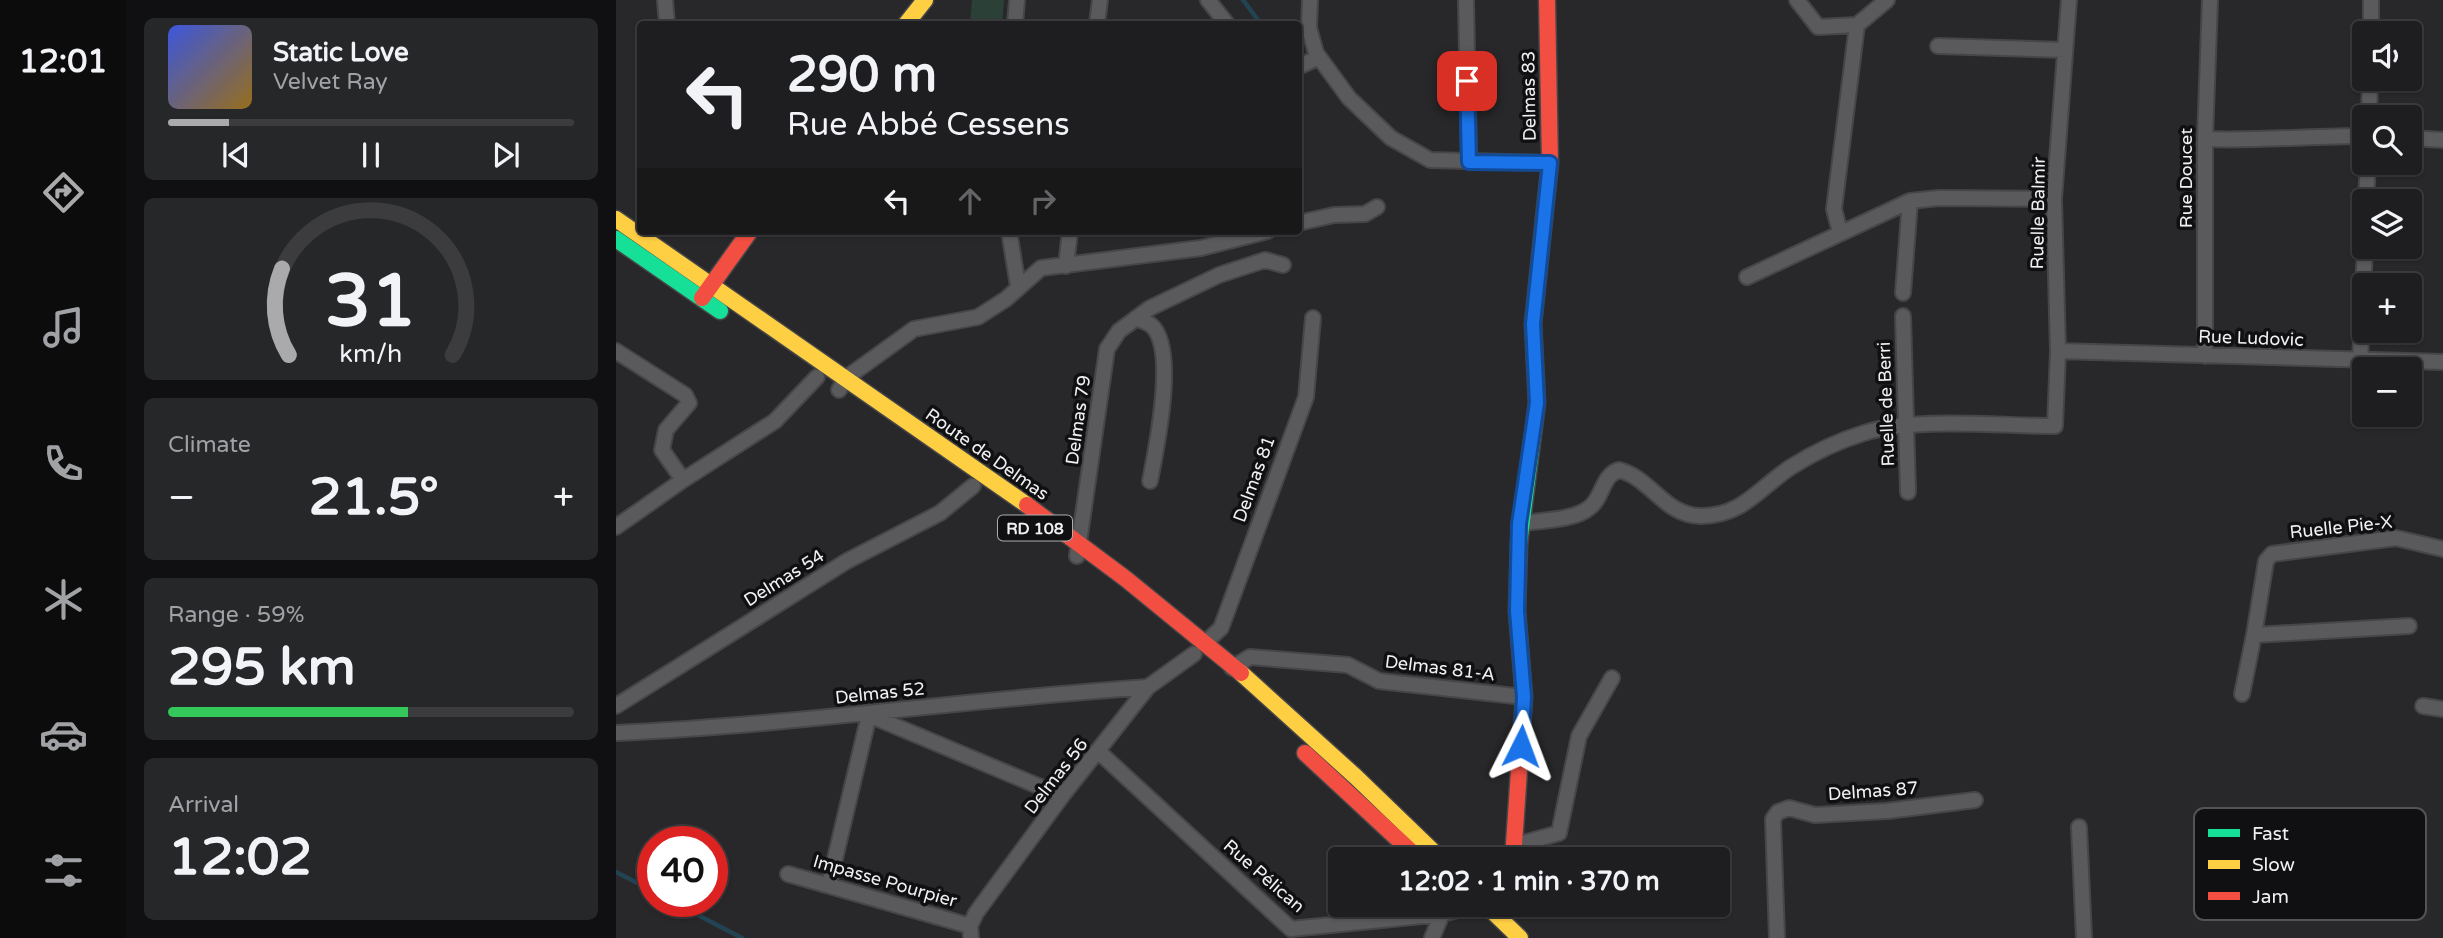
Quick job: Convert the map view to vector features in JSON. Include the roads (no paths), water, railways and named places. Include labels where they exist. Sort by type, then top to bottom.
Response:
[{"type":"main road","points":[[908,21],[925,0]]},
{"type":"main road","name":"Delmas 83","points":[[1514,847],[1524,697],[1517,611],[1519,524],[1537,403],[1534,302],[1550,163],[1547,0]]},
{"type":"main road","name":"Route de Delmas","points":[[616,219],[706,293],[817,376],[842,384],[973,486],[1079,550]]},
{"type":"main road","points":[[706,293],[747,235]]},
{"type":"main road","name":"Route de Delmas","points":[[616,239],[706,293],[842,384],[1079,550],[1392,811],[1429,847]]},
{"type":"main road","points":[[1293,743],[1406,847]]},
{"type":"main road","points":[[1498,922],[1520,938]]},
{"type":"street","points":[[665,0],[667,21]]},
{"type":"street","points":[[1014,21],[1017,0]]},
{"type":"street","points":[[1097,21],[1100,0]]},
{"type":"street","points":[[1208,0],[1225,21]]},
{"type":"street","points":[[1310,0],[1311,35],[1319,57],[1349,98],[1374,124],[1430,160],[1550,163]]},
{"type":"street","points":[[1466,0],[1469,162]]},
{"type":"street","points":[[1797,0],[1818,26],[1857,26],[1887,0]]},
{"type":"street","name":"Ruelle Balmir","points":[[1908,426],[2055,426],[2058,351],[2054,199],[2069,0]]},
{"type":"street","name":"Rue Doucet","points":[[2205,356],[2205,139],[2210,0]]},
{"type":"street","points":[[2371,0],[2371,21]]},
{"type":"street","points":[[1840,232],[1834,209],[1857,26]]},
{"type":"street","points":[[1938,46],[2065,50]]},
{"type":"street","points":[[1302,65],[1319,57]]},
{"type":"street","points":[[2205,139],[2262,141],[2298,136],[2352,136]]},
{"type":"street","points":[[2422,139],[2443,140]]},
{"type":"street","points":[[1747,277],[1910,201],[1939,198],[2054,199]]},
{"type":"street","points":[[1903,293],[1910,201]]},
{"type":"street","points":[[1302,222],[1334,215],[1366,214],[1377,207]]},
{"type":"street","points":[[1010,235],[1018,286]]},
{"type":"street","points":[[1066,266],[1070,235]]},
{"type":"street","points":[[842,384],[914,329],[978,317],[1006,299],[1041,268],[1201,248],[1252,235]]},
{"type":"street","points":[[2360,357],[2364,259]]},
{"type":"street","name":"Delmas 79","points":[[1079,550],[1107,349],[1119,331],[1150,308],[1219,275],[1257,262],[1283,265]]},
{"type":"street","name":"Ruelle de Berri","points":[[1903,316],[1908,492]]},
{"type":"street","points":[[1136,318],[1152,326],[1161,342],[1164,366],[1150,481]]},
{"type":"street","name":"Delmas 81","points":[[1199,649],[1221,628],[1306,397],[1312,318]]},
{"type":"street","points":[[616,351],[685,395],[688,403],[666,430],[662,450],[683,480]]},
{"type":"street","name":"Rue Ludovic","points":[[2058,351],[2352,362]]},
{"type":"street","name":"Rue Ludovic","points":[[2422,362],[2443,362]]},
{"type":"street","points":[[616,527],[775,421],[817,376]]},
{"type":"street","points":[[1519,524],[1581,513],[1599,498],[1608,477],[1619,471],[1629,473],[1676,511],[1699,516],[1720,516],[1737,510],[1789,468],[1813,454],[1866,432],[1908,426]]},
{"type":"street","name":"Delmas 54","points":[[616,706],[847,561],[940,513],[973,486]]},
{"type":"street","name":"Ruelle Pie-X","points":[[2255,635],[2266,561],[2272,554],[2396,538],[2443,549]]},
{"type":"street","points":[[2242,694],[2255,635],[2409,626]]},
{"type":"street","name":"Delmas 56","points":[[971,932],[976,913],[1062,796],[1148,687],[1199,649]]},
{"type":"street","name":"Delmas 81-A","points":[[1228,674],[1250,657],[1348,665],[1379,681],[1524,697]]},
{"type":"street","points":[[1526,847],[1559,833],[1579,736],[1612,678]]},
{"type":"street","name":"Delmas 52","points":[[616,733],[716,728],[869,715],[1049,694],[1148,687]]},
{"type":"street","points":[[2423,706],[2443,709]]},
{"type":"street","points":[[829,884],[869,715],[1062,796]]},
{"type":"street","name":"Rue Pélican","points":[[1099,752],[1291,929],[1412,917]]},
{"type":"street","name":"Delmas 87","points":[[1777,938],[1773,819],[1778,812],[1789,808],[1815,815],[1886,811],[1975,800]]},
{"type":"street","points":[[2079,827],[2084,938]]},
{"type":"street","name":"Impasse Pourpier","points":[[789,874],[829,884],[971,932]]},
{"type":"street","points":[[1432,938],[1441,917]]},
{"type":"waterway","points":[[1243,0],[1259,21]]},
{"type":"waterway","points":[[616,872],[637,883]]},
{"type":"waterway","points":[[702,917],[742,938]]}]
